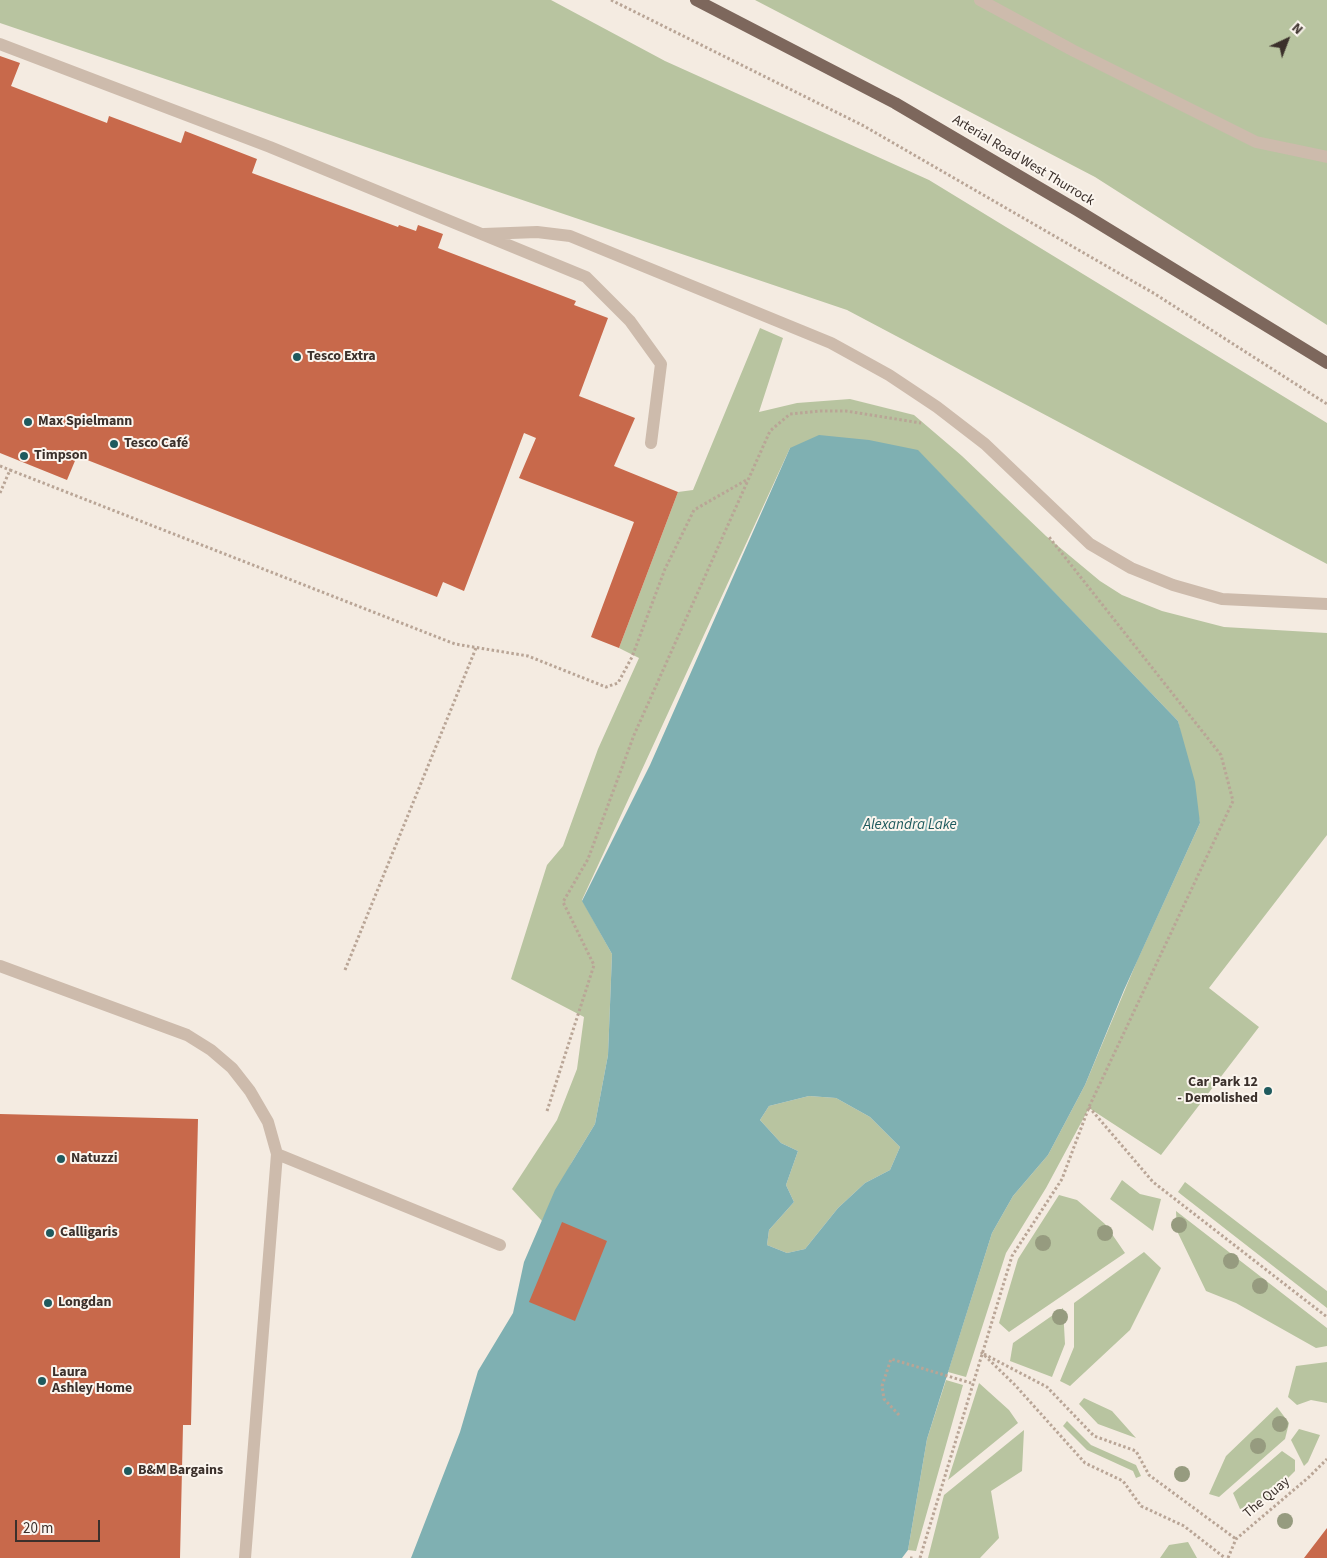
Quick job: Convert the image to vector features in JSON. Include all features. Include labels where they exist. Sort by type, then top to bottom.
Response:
[{"type":"main road","name":"Arterial Road West Thurrock","points":[[696,0],[895,103],[1077,210],[1327,364]]},
{"type":"lane","points":[[980,0],[1074,52],[1256,142],[1327,157]]},
{"type":"lane","points":[[0,44],[270,147],[586,276],[630,321],[661,364],[651,443]]},
{"type":"lane","points":[[484,234],[537,232],[570,236],[831,343],[889,375],[937,407],[985,444],[1090,544],[1131,568],[1173,585],[1222,599],[1327,604]]},
{"type":"lane","points":[[0,966],[187,1035],[211,1050],[232,1068],[250,1091],[268,1122],[277,1154],[244,1558]]},
{"type":"lane","points":[[277,1154],[500,1245]]},
{"type":"path","points":[[611,0],[864,126],[1155,294],[1327,404]]},
{"type":"path","points":[[547,1111],[594,965],[563,902],[588,859],[634,735],[770,431],[790,414],[846,411],[928,424]]},
{"type":"path","points":[[0,466],[455,644],[528,656],[606,687],[618,684],[632,657],[665,569],[694,510],[748,478]]},
{"type":"path","points":[[0,493],[10,470]]},
{"type":"path","points":[[920,1558],[981,1352],[1012,1256],[1062,1179],[1089,1107],[1233,801],[1221,754],[1049,535],[1061,545]]},
{"type":"path","points":[[346,970],[476,648]]},
{"type":"path","points":[[1089,1107],[1153,1182],[1327,1317]]},
{"type":"path","points":[[981,1352],[1047,1387],[1094,1436],[1136,1451],[1149,1474],[1236,1539]]},
{"type":"path","points":[[981,1352],[1015,1385],[1085,1463],[1122,1481],[1142,1506],[1184,1526],[1227,1558]]},
{"type":"path","points":[[899,1415],[884,1399],[882,1386],[891,1359],[972,1383]]},
{"type":"path","name":"The Quay","points":[[1227,1558],[1236,1539],[1309,1477],[1327,1459]]},
{"type":"path","points":[[910,1558],[915,1558]]},
{"type":"green space","points":[[0,0],[551,0],[665,61],[929,180],[1327,423],[1327,564],[847,310],[0,23]]},
{"type":"green space","points":[[755,0],[1327,0],[1327,325],[1095,177]]},
{"type":"green space","points":[[760,328],[783,338],[759,412],[797,403],[850,399],[914,415],[962,456],[1046,536],[1100,581],[1122,595],[1162,611],[1224,627],[1327,633],[1327,835],[1209,988],[1259,1027],[1161,1155],[1089,1108],[1046,1188],[1006,1253],[966,1377],[948,1372],[992,1233],[1013,1196],[1048,1155],[1085,1085],[1137,961],[1200,823],[1178,721],[918,451],[790,448],[582,900],[612,954],[608,1055],[595,1124],[572,1162],[542,1221],[512,1189],[557,1120],[577,1069],[584,1017],[511,979],[547,865],[563,846],[598,749],[639,658],[619,648],[678,492],[693,490]]},
{"type":"green space","points":[[809,1096],[836,1098],[870,1117],[900,1147],[890,1170],[865,1183],[838,1208],[805,1249],[787,1253],[767,1245],[769,1230],[794,1202],[786,1185],[798,1151],[781,1143],[760,1120],[769,1106]]},
{"type":"green space","points":[[1122,1180],[1140,1194],[1161,1199],[1153,1231],[1110,1199]]},
{"type":"green space","points":[[1185,1182],[1327,1291],[1327,1308],[1178,1192]]},
{"type":"green space","points":[[1059,1195],[1077,1200],[1105,1224],[1125,1253],[1009,1332],[999,1323],[1018,1259]]},
{"type":"green space","points":[[1176,1211],[1327,1328],[1327,1346],[1316,1348],[1236,1303],[1206,1291],[1177,1231]]},
{"type":"green space","points":[[1144,1252],[1161,1268],[1130,1330],[1070,1386],[1060,1381],[1074,1347],[1074,1303]]},
{"type":"green space","points":[[1063,1308],[1065,1344],[1052,1377],[1010,1361],[1013,1343]]},
{"type":"green space","points":[[1327,1362],[1327,1403],[1311,1400],[1297,1405],[1288,1397],[1296,1366]]},
{"type":"green space","points":[[946,1380],[963,1385],[916,1551],[908,1550],[927,1439]]},
{"type":"green space","points":[[979,1383],[1009,1410],[1018,1423],[948,1480]]},
{"type":"green space","points":[[1084,1398],[1112,1411],[1136,1438],[1098,1424],[1079,1404]]},
{"type":"green space","points":[[1277,1407],[1289,1423],[1285,1439],[1219,1497],[1209,1494],[1226,1456]]},
{"type":"green space","points":[[1067,1421],[1091,1445],[1136,1465],[1141,1476],[1136,1478],[1133,1471],[1087,1450],[1063,1426]]},
{"type":"green space","points":[[1299,1429],[1320,1435],[1308,1462],[1304,1466],[1291,1440]]},
{"type":"green space","points":[[1024,1430],[1022,1471],[991,1491],[999,1538],[980,1558],[928,1558],[944,1495]]},
{"type":"green space","points":[[1282,1451],[1295,1460],[1295,1471],[1266,1500],[1240,1509],[1233,1493]]},
{"type":"green space","points":[[1188,1542],[1197,1558],[1160,1558],[1169,1545]]},
{"type":"water","name":"Alexandra Lake","points":[[819,435],[869,440],[918,450],[1178,721],[1195,782],[1200,823],[1124,990],[1085,1085],[1048,1155],[1013,1196],[992,1233],[927,1439],[908,1550],[902,1558],[411,1558],[460,1432],[478,1371],[513,1313],[524,1262],[555,1190],[595,1124],[608,1055],[612,954],[582,901],[650,765],[790,448]],"holes":[[[809,1096],[836,1098],[870,1117],[900,1147],[890,1170],[865,1183],[838,1208],[805,1249],[787,1253],[767,1245],[769,1230],[794,1202],[786,1185],[798,1151],[781,1143],[760,1120],[769,1106]]]},
{"type":"building","name":"Tesco Extra","points":[[0,56],[20,63],[11,86],[107,123],[109,116],[181,143],[185,131],[257,159],[252,173],[398,227],[399,225],[416,231],[418,225],[443,234],[438,248],[576,301],[574,305],[608,318],[579,396],[635,418],[614,466],[678,492],[619,648],[591,637],[634,522],[519,478],[536,438],[524,433],[464,591],[443,582],[437,597],[77,456],[67,480],[0,453]]},
{"type":"building","points":[[0,1114],[198,1119],[191,1425],[183,1425],[180,1558],[0,1558]]},
{"type":"building","points":[[562,1222],[607,1241],[575,1321],[529,1302]]},
{"type":"building","points":[[1327,1528],[1327,1558],[1304,1558]]},
{"type":"place","name":"Tesco Extra","points":[[297,357]]},
{"type":"place","name":"Max Spielmann","points":[[28,422]]},
{"type":"place","name":"Tesco Café","points":[[114,444]]},
{"type":"place","name":"Timpson","points":[[24,456]]},
{"type":"place","name":"Car Park 12 - Demolished","points":[[1268,1091]]},
{"type":"place","name":"Natuzzi","points":[[61,1159]]},
{"type":"place","name":"Calligaris","points":[[50,1233]]},
{"type":"place","name":"Longdan","points":[[48,1303]]},
{"type":"place","name":"Laura Ashley Home","points":[[42,1381]]},
{"type":"place","name":"B&M Bargains","points":[[128,1471]]}]
